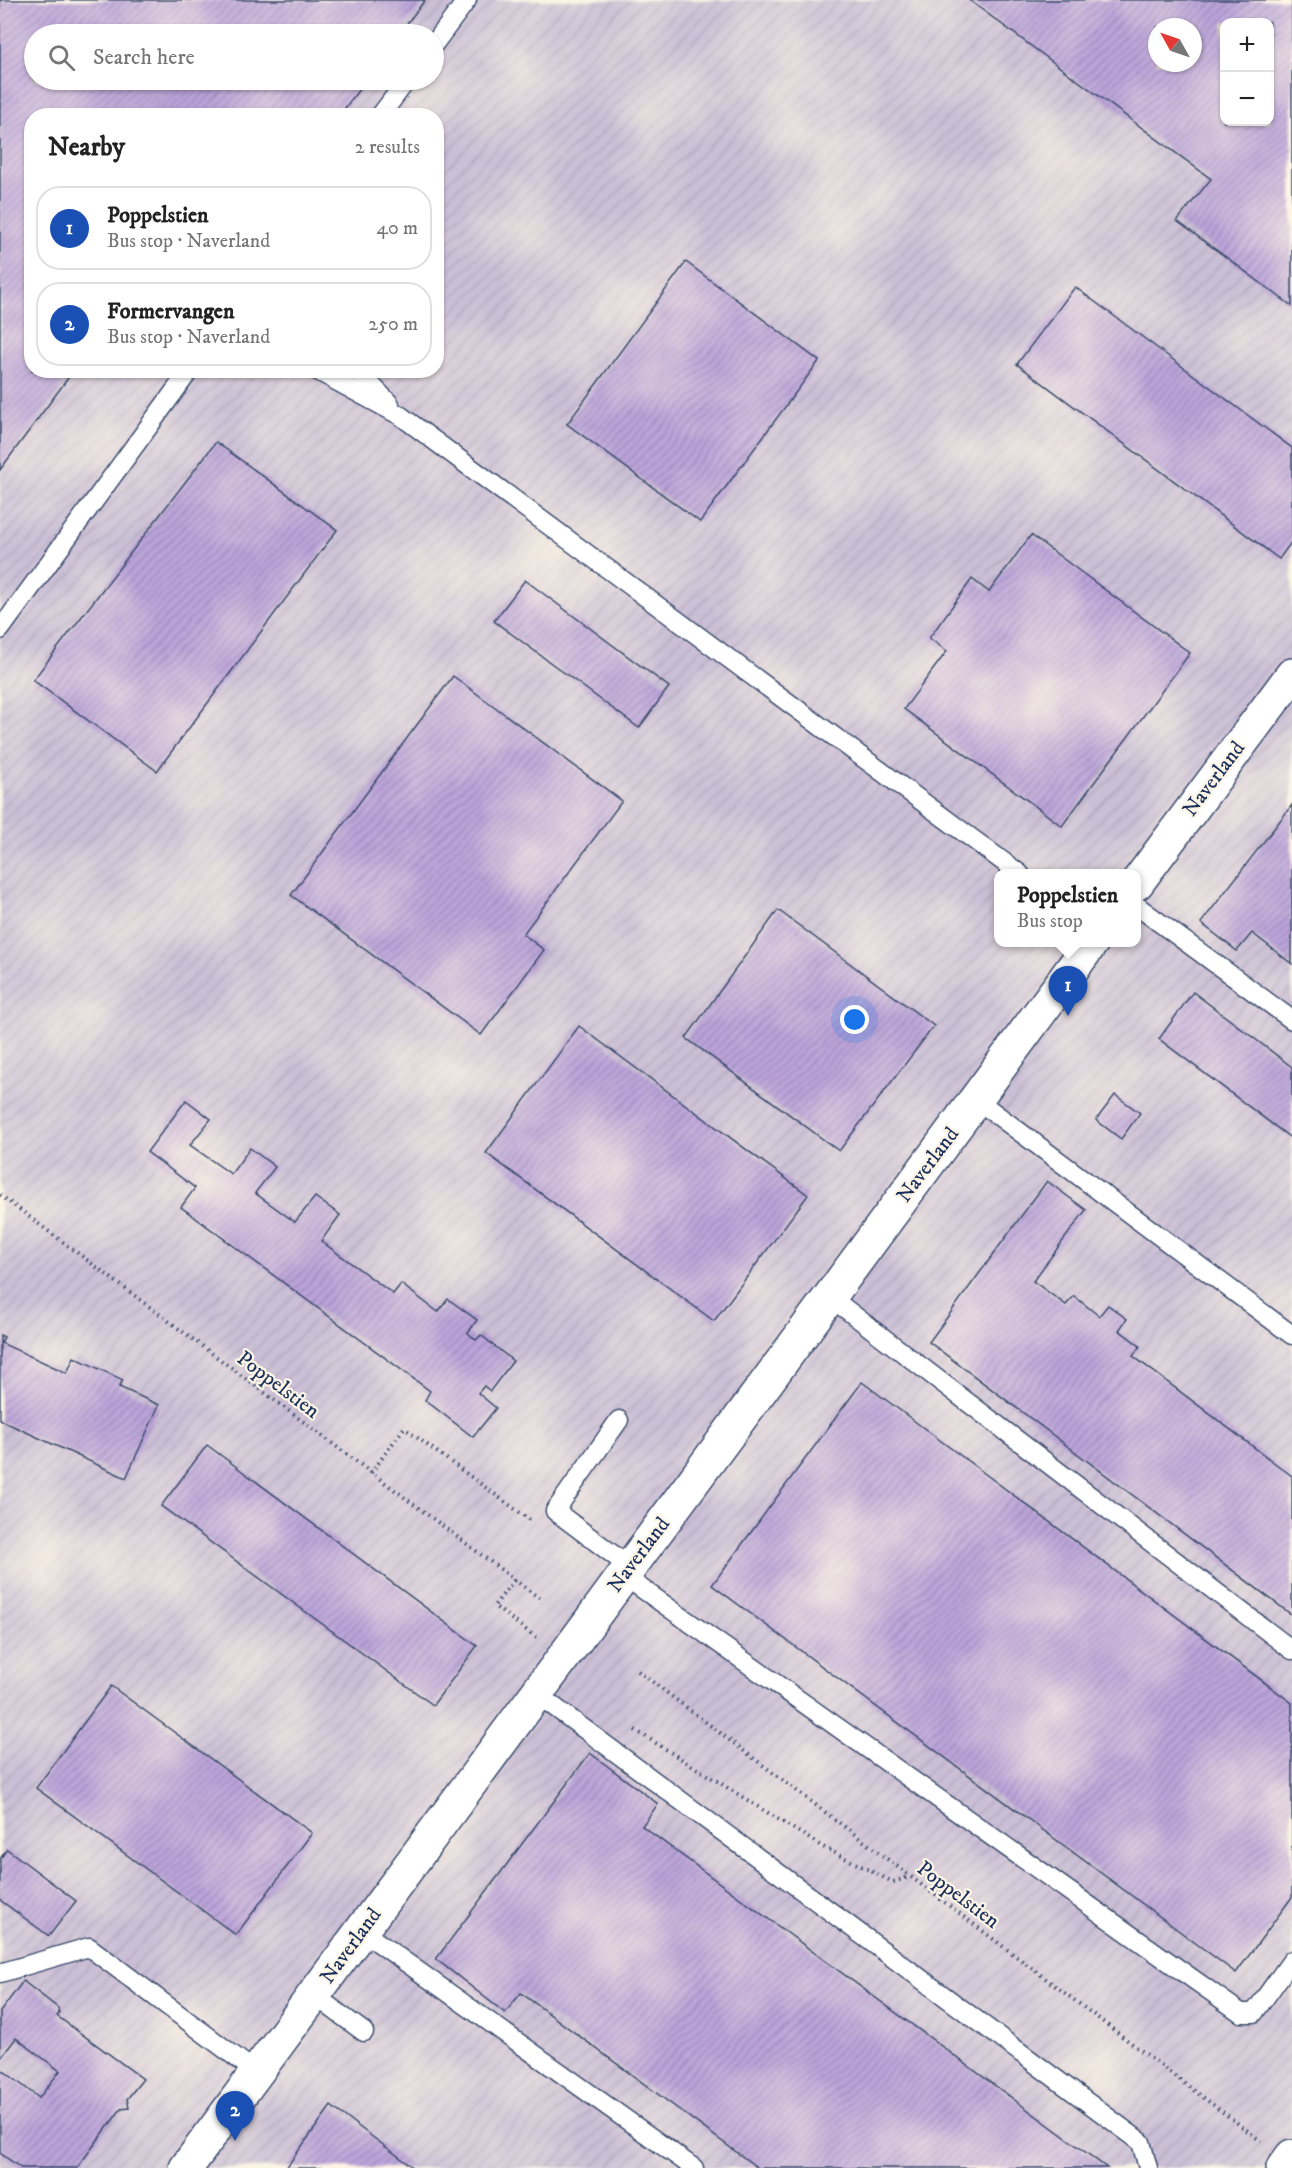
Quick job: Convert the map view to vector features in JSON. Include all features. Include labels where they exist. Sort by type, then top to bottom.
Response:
[{"type":"street","name":"Naverland","points":[[1141,878],[1292,675]]},
{"type":"street","name":"Naverland","points":[[186,2168],[1088,947]]},
{"type":"street","points":[[1283,2168],[1292,2156]]},
{"type":"lane","points":[[444,31],[467,0]]},
{"type":"lane","points":[[386,108],[400,90]]},
{"type":"lane","points":[[0,630],[184,378]]},
{"type":"lane","points":[[331,378],[401,416],[1015,869]]},
{"type":"lane","points":[[365,378],[401,416]]},
{"type":"lane","points":[[1141,909],[1292,1020]]},
{"type":"lane","points":[[977,1100],[1292,1335]]},
{"type":"lane","points":[[830,1297],[1292,1650]]},
{"type":"lane","points":[[619,1420],[555,1511],[627,1572],[1241,2013],[1254,2013],[1292,1959]]},
{"type":"lane","points":[[537,1694],[1141,2142],[1148,2168]]},
{"type":"lane","points":[[362,1931],[694,2168]]},
{"type":"lane","points":[[0,1973],[89,1947],[256,2073]]},
{"type":"lane","points":[[314,1995],[364,2032]]},
{"type":"path","name":"Poppelstien","points":[[0,1195],[539,1598]]},
{"type":"path","points":[[371,1473],[404,1428],[534,1523]]},
{"type":"path","points":[[514,1580],[494,1606],[564,1658]]},
{"type":"path","name":"Poppelstien","points":[[638,1671],[1261,2141]]},
{"type":"path","points":[[628,1725],[822,1846],[893,1882],[909,1877]]},
{"type":"shaded area","points":[[0,0],[1292,0],[1292,2143],[1274,2168],[0,2168]]},
{"type":"building","points":[[0,0],[425,0],[407,24],[24,24],[24,90],[358,90],[345,108],[24,108],[24,378],[68,378],[0,470]]},
{"type":"building","points":[[969,0],[1292,0],[1292,306],[1177,221],[1211,179]]},
{"type":"building","points":[[686,262],[819,361],[700,522],[567,424]]},
{"type":"building","points":[[1075,287],[1292,448],[1292,541],[1279,559],[1017,364]]},
{"type":"building","points":[[216,442],[337,530],[157,771],[33,680]]},
{"type":"building","points":[[1031,535],[1190,653],[1062,826],[904,709],[947,651],[929,638],[972,579],[989,592]]},
{"type":"building","points":[[525,580],[669,687],[639,728],[494,621]]},
{"type":"building","points":[[453,676],[622,801],[523,934],[544,950],[481,1035],[291,895]]},
{"type":"building","points":[[1292,805],[1292,964],[1252,933],[1237,951],[1201,923]]},
{"type":"building","points":[[778,910],[934,1026],[839,1151],[686,1038]]},
{"type":"building","points":[[1193,992],[1292,1067],[1292,1139],[1159,1039]]},
{"type":"building","points":[[579,1026],[808,1195],[714,1321],[486,1153]]},
{"type":"building","points":[[1115,1095],[1140,1113],[1121,1139],[1096,1120]]},
{"type":"building","points":[[186,1100],[211,1119],[190,1145],[231,1174],[250,1148],[275,1167],[255,1193],[295,1222],[315,1197],[340,1215],[321,1241],[393,1294],[401,1284],[438,1312],[448,1299],[477,1320],[468,1333],[476,1340],[481,1335],[513,1361],[490,1391],[484,1386],[478,1393],[496,1408],[473,1437],[425,1400],[430,1391],[181,1207],[195,1188],[147,1152]]},
{"type":"building","points":[[1047,1181],[1086,1210],[1033,1281],[1066,1305],[1074,1296],[1099,1316],[1108,1305],[1127,1319],[1119,1330],[1140,1346],[1133,1356],[1292,1476],[1292,1615],[929,1342]]},
{"type":"building","points":[[0,1335],[4,1337],[1,1343],[67,1373],[74,1357],[123,1380],[119,1387],[159,1405],[126,1478],[0,1420]]},
{"type":"building","points":[[862,1382],[1292,1703],[1292,1897],[1236,1973],[712,1585]]},
{"type":"building","points":[[207,1445],[477,1646],[433,1705],[161,1506]]},
{"type":"building","points":[[111,1686],[312,1833],[236,1935],[36,1788]]},
{"type":"building","points":[[590,1753],[658,1804],[642,1826],[1107,2168],[758,2168],[521,1993],[505,2013],[436,1959]]},
{"type":"building","points":[[7,1849],[76,1901],[49,1936],[0,1900],[0,1859]]},
{"type":"building","points":[[23,1981],[58,2008],[57,2016],[143,2079],[127,2099],[129,2108],[121,2109],[77,2168],[21,2168],[0,2153],[0,2068],[39,2098],[60,2071],[16,2038],[0,2059],[0,2012]]},
{"type":"building","points":[[331,2106],[414,2168],[286,2168]]},
{"type":"place","name":"Poppelstien","points":[[1068,1016]]},
{"type":"place","name":"Formervangen","points":[[235,2141]]}]
